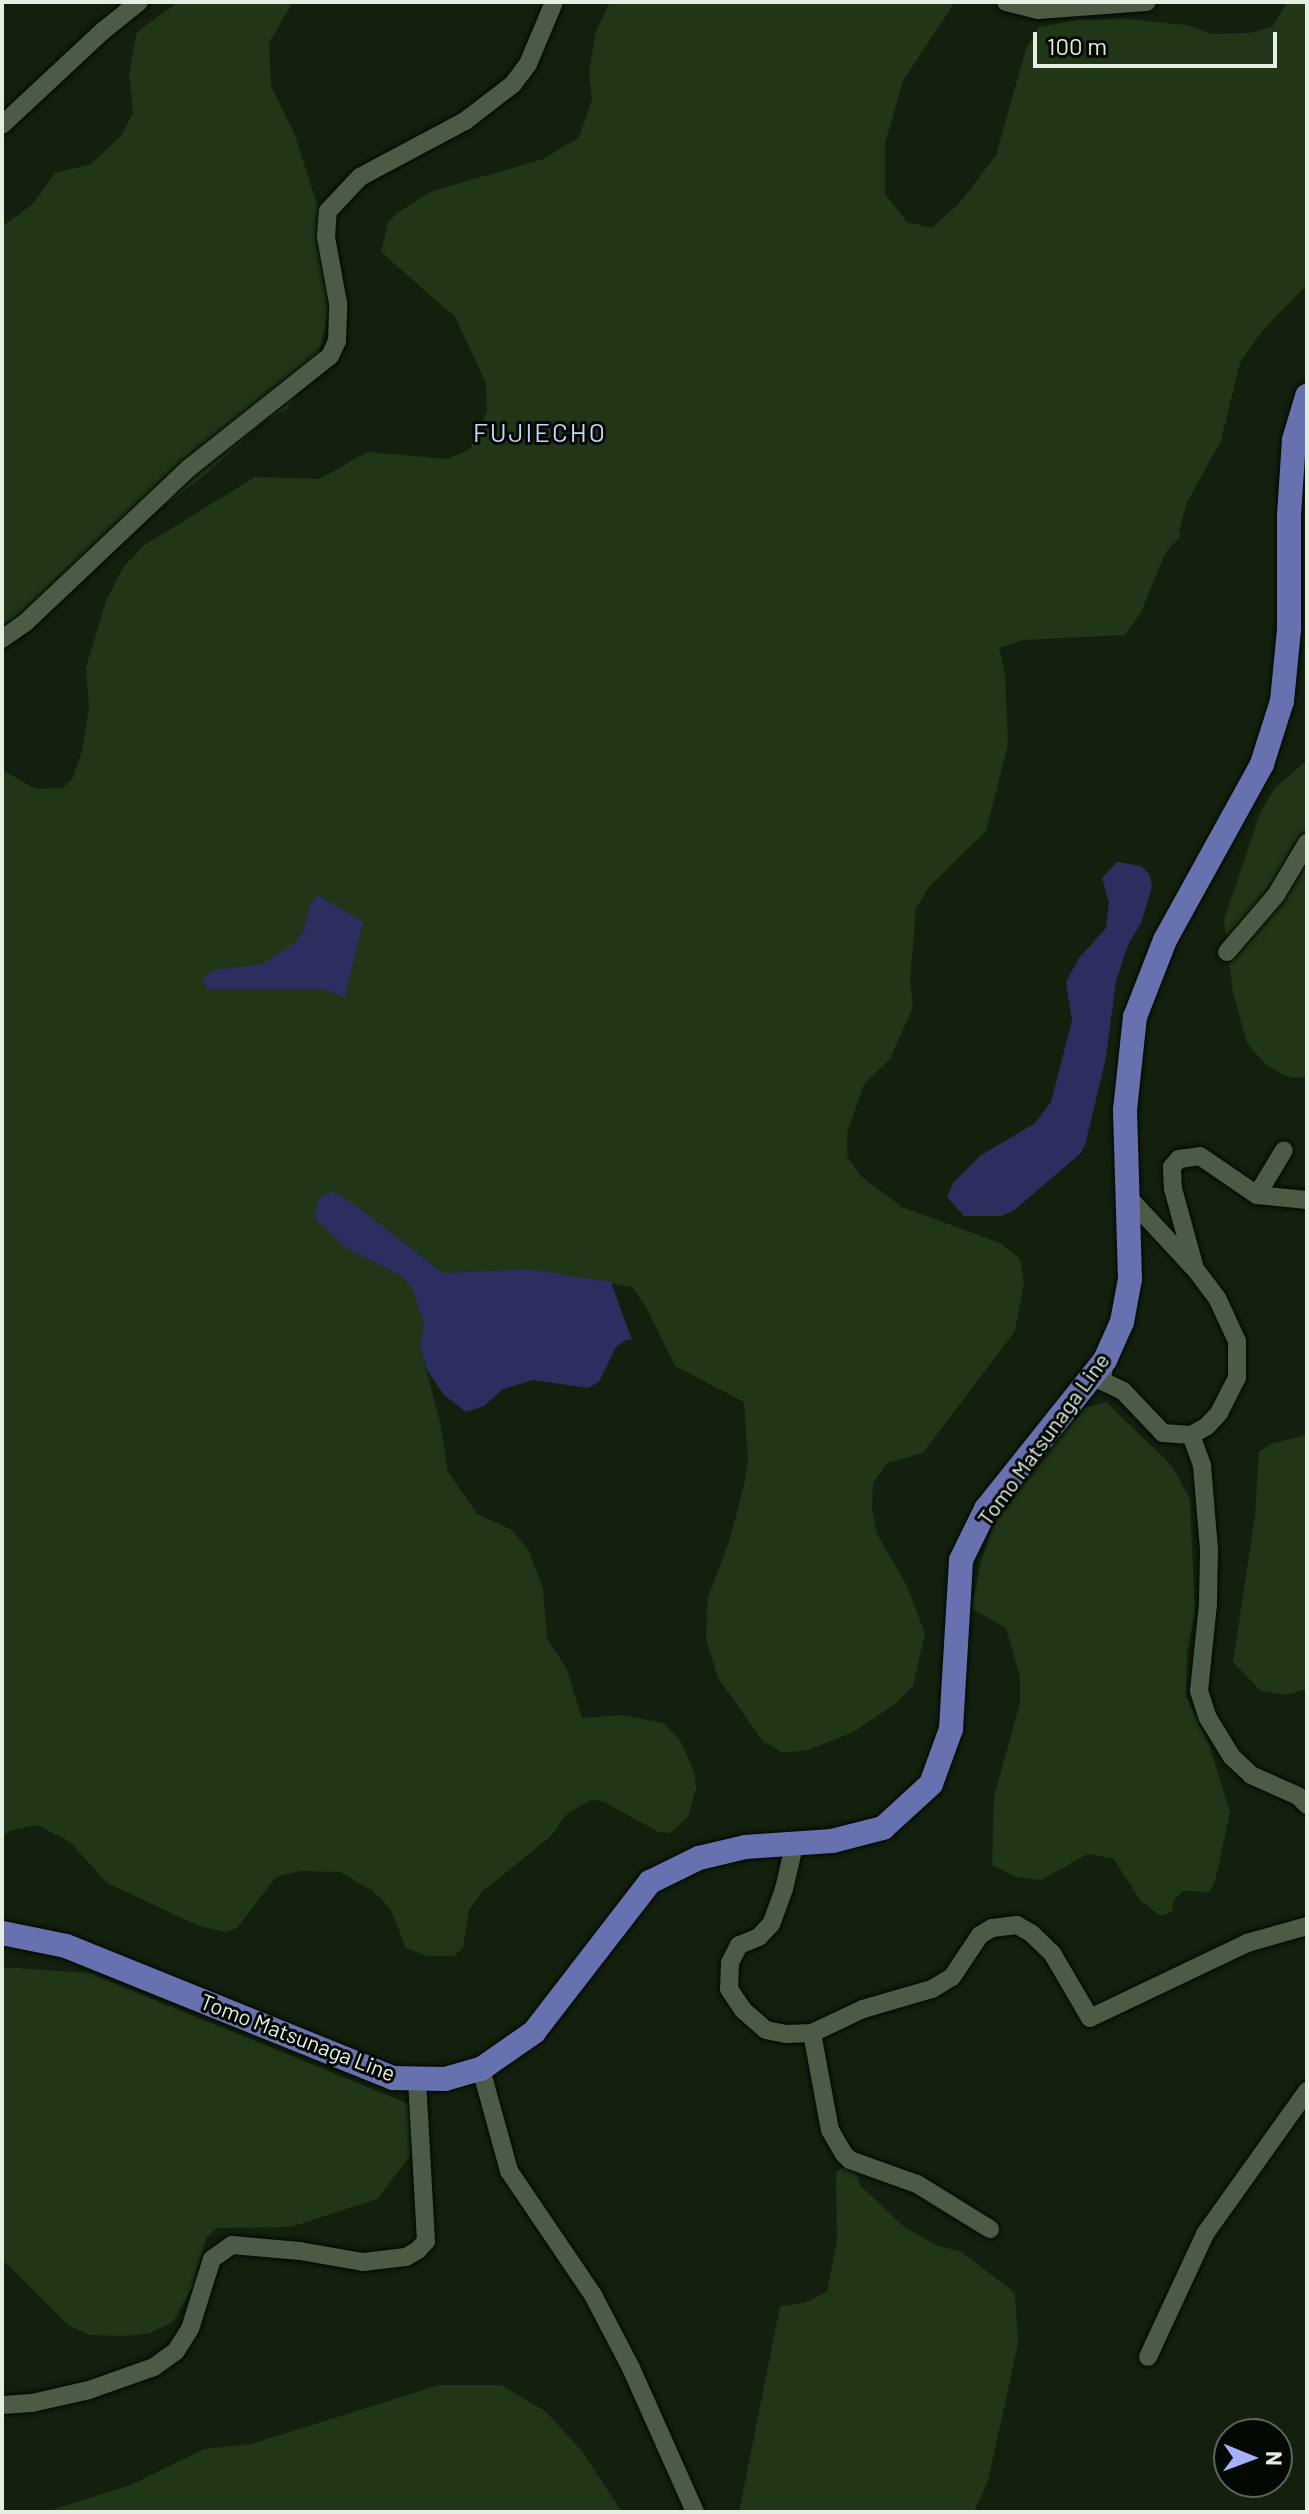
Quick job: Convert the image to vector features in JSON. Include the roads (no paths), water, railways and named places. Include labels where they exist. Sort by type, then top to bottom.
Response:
[{"type":"main road","name":"Tomo Matsunaga Line","points":[[2,1933],[66,1946],[393,2078],[445,2079],[481,2069],[534,2032],[650,1882],[699,1858],[745,1847],[794,1846],[883,1828],[931,1784],[951,1729],[961,1560],[986,1509],[1105,1360],[1122,1322],[1130,1279],[1125,1110],[1135,1017],[1165,940],[1262,764],[1282,701],[1289,630],[1289,515],[1294,440],[1307,396]]},
{"type":"street","points":[[2,125],[104,30],[139,2]]},
{"type":"street","points":[[2,639],[25,623],[189,468],[330,356],[337,341],[338,303],[326,237],[328,211],[360,177],[476,114],[513,84],[528,64],[554,2]]},
{"type":"street","points":[[1006,2],[1038,10],[1147,2]]},
{"type":"street","points":[[1227,952],[1276,895],[1307,843]]},
{"type":"street","points":[[1257,1195],[1284,1150]]},
{"type":"street","points":[[1194,1268],[1173,1189],[1172,1167],[1179,1159],[1200,1156],[1257,1195],[1307,1200]]},
{"type":"street","points":[[1105,1360],[1102,1381],[1123,1391],[1163,1433],[1191,1435],[1219,1413],[1237,1378],[1237,1341],[1217,1298],[1194,1268],[1129,1198]]},
{"type":"street","points":[[1191,1435],[1202,1466],[1209,1550],[1208,1604],[1199,1691],[1208,1718],[1232,1757],[1251,1775],[1298,1796],[1307,1805]]},
{"type":"street","points":[[794,1846],[784,1889],[771,1924],[759,1937],[739,1945],[730,1963],[729,1989],[743,2010],[766,2030],[786,2034],[812,2033],[863,2009],[942,1983],[952,1977],[980,1935],[992,1928],[1017,1925],[1031,1933],[1052,1953],[1090,2018],[1111,2011],[1122,2002],[1247,1943],[1307,1926]]},
{"type":"street","points":[[812,2033],[830,2130],[844,2154],[850,2160],[930,2191],[990,2229]]},
{"type":"street","points":[[481,2069],[509,2171],[593,2295],[631,2368],[695,2512]]},
{"type":"street","points":[[2,2405],[32,2403],[89,2390],[154,2367],[176,2351],[190,2329],[212,2259],[232,2245],[300,2251],[363,2262],[406,2257],[418,2250],[426,2241],[417,2079]]},
{"type":"street","points":[[1148,2357],[1205,2234],[1307,2091]]},
{"type":"district","name":"FUJIECHO","points":[[540,432]]}]
